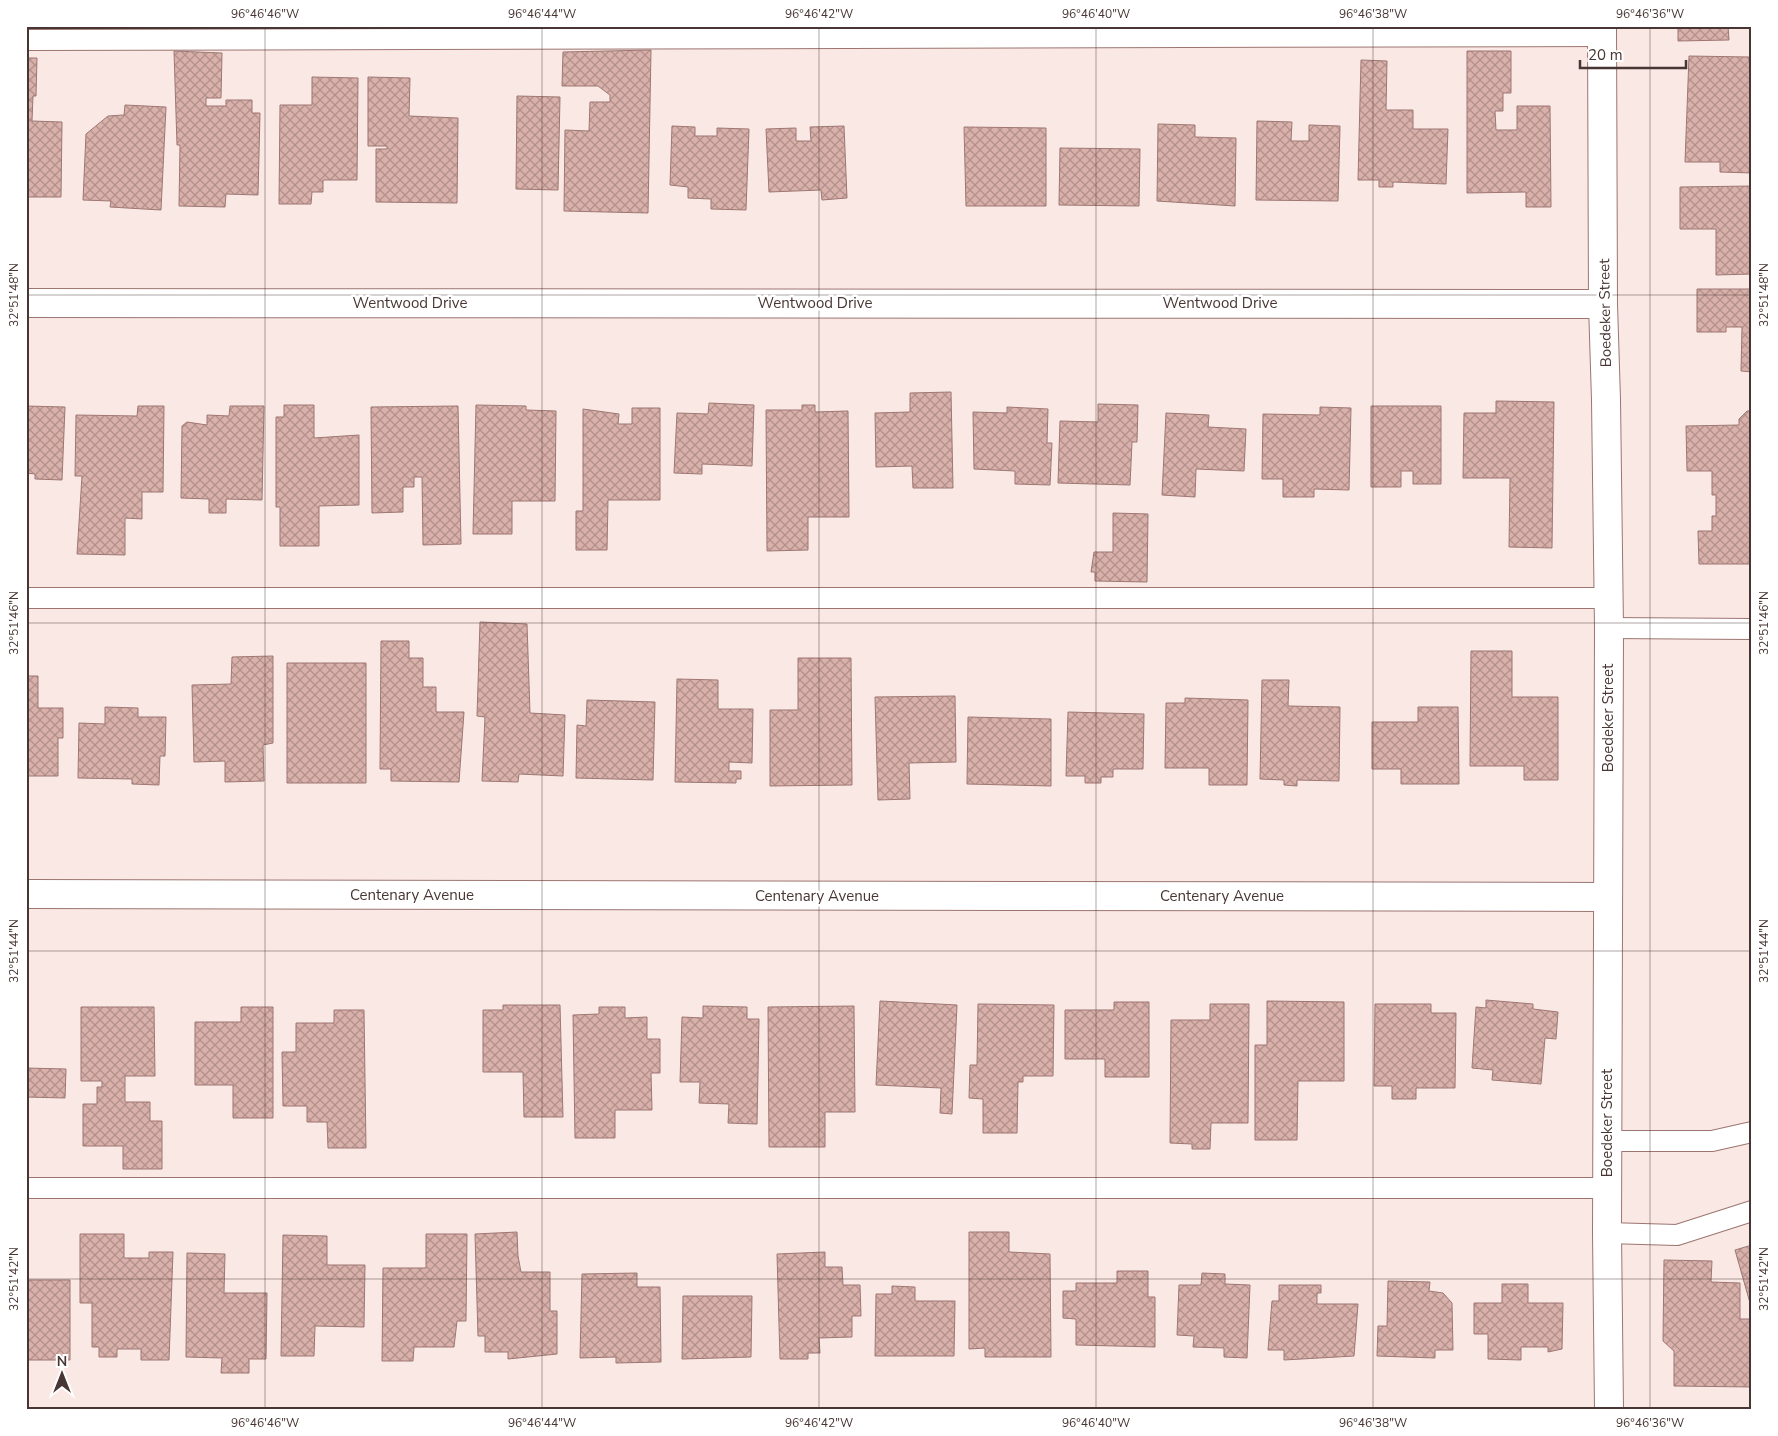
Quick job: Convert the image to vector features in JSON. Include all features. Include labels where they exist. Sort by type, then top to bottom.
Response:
[{"type":"street","name":"Boedeker Street","points":[[1602,31],[1603,304],[1608,598],[1608,1188],[1606,1233],[1609,1410]]},
{"type":"street","name":"Wentwood Drive","points":[[26,303],[1603,304]]},
{"type":"street","name":"Centenary Avenue","points":[[26,894],[1607,897]]},
{"type":"lane","points":[[26,40],[1602,31]]},
{"type":"lane","points":[[26,598],[1608,598]]},
{"type":"lane","points":[[1608,628],[1752,630]]},
{"type":"lane","points":[[1608,1141],[1712,1141],[1752,1132]]},
{"type":"lane","points":[[26,1188],[1608,1188]]},
{"type":"lane","points":[[1606,1233],[1677,1235],[1752,1211]]},
{"type":"building","points":[[1678,26],[1728,26],[1729,40],[1678,41]]},
{"type":"building","points":[[651,50],[648,213],[564,211],[565,130],[589,131],[590,102],[610,102],[610,95],[598,86],[562,86],[563,52]]},
{"type":"building","points":[[174,51],[222,53],[221,98],[206,98],[206,106],[226,106],[226,100],[252,100],[252,113],[260,113],[258,195],[226,194],[225,207],[179,206],[180,145],[177,145]]},
{"type":"building","points":[[1467,51],[1511,51],[1511,93],[1503,93],[1503,111],[1495,111],[1496,130],[1517,130],[1517,106],[1550,106],[1551,207],[1526,207],[1526,192],[1467,193]]},
{"type":"building","points":[[1689,56],[1749,57],[1749,61],[1752,61],[1752,173],[1720,172],[1720,162],[1685,162]]},
{"type":"building","points":[[26,58],[37,58],[36,96],[33,96],[32,121],[62,122],[61,197],[26,197]]},
{"type":"building","points":[[1361,60],[1387,61],[1386,110],[1413,110],[1413,129],[1448,129],[1446,184],[1393,182],[1393,187],[1379,187],[1379,180],[1358,180]]},
{"type":"building","points":[[312,77],[358,78],[357,180],[323,180],[323,192],[312,192],[311,204],[279,204],[280,105],[312,105]]},
{"type":"building","points":[[368,77],[410,78],[409,116],[458,118],[457,203],[376,202],[376,149],[387,149],[387,146],[368,146]]},
{"type":"building","points":[[517,96],[560,97],[558,190],[516,189]]},
{"type":"building","points":[[125,105],[166,107],[161,210],[110,207],[111,201],[83,200],[86,134],[108,116],[124,115]]},
{"type":"building","points":[[1257,121],[1292,122],[1291,141],[1309,141],[1309,125],[1340,126],[1338,201],[1256,200]]},
{"type":"building","points":[[1158,124],[1195,125],[1195,137],[1236,138],[1235,206],[1157,201]]},
{"type":"building","points":[[672,126],[695,127],[695,136],[717,136],[717,128],[749,129],[746,210],[711,209],[711,199],[688,198],[688,187],[670,185]]},
{"type":"building","points":[[844,126],[847,198],[822,200],[821,190],[769,192],[766,129],[796,128],[796,141],[811,141],[810,127]]},
{"type":"building","points":[[964,127],[1046,128],[1046,206],[966,206]]},
{"type":"building","points":[[1060,148],[1140,149],[1139,206],[1059,205]]},
{"type":"building","points":[[1752,186],[1752,274],[1716,275],[1716,229],[1680,229],[1680,187]]},
{"type":"building","points":[[1697,289],[1752,289],[1752,372],[1741,371],[1742,327],[1726,327],[1726,332],[1697,332]]},
{"type":"building","points":[[951,392],[953,488],[913,488],[912,466],[876,467],[875,413],[910,412],[910,393]]},
{"type":"building","points":[[1496,401],[1554,402],[1552,548],[1509,547],[1510,478],[1463,478],[1464,413],[1496,413]]},
{"type":"building","points":[[709,403],[754,405],[752,466],[702,464],[702,474],[674,473],[677,413],[708,414]]},
{"type":"building","points":[[1098,404],[1138,405],[1137,442],[1132,442],[1130,485],[1058,483],[1060,421],[1098,422]]},
{"type":"building","points":[[284,405],[314,405],[314,438],[359,435],[359,505],[319,506],[319,546],[280,546],[280,507],[276,507],[276,417],[284,417]]},
{"type":"building","points":[[476,405],[526,406],[526,410],[556,411],[555,501],[512,501],[512,534],[473,534]]},
{"type":"building","points":[[802,405],[815,405],[815,412],[848,411],[849,517],[808,517],[808,550],[767,551],[766,410],[802,410]]},
{"type":"building","points":[[26,406],[65,407],[62,480],[35,479],[35,474],[26,473]]},
{"type":"building","points":[[138,406],[164,406],[163,492],[142,492],[142,519],[125,518],[125,555],[77,554],[82,476],[75,476],[76,415],[137,416]]},
{"type":"building","points":[[230,406],[264,406],[262,500],[226,499],[226,513],[209,513],[209,499],[181,498],[182,426],[187,422],[207,425],[207,415],[229,416]]},
{"type":"building","points":[[458,406],[461,544],[423,545],[422,477],[414,477],[414,487],[403,487],[403,512],[372,513],[371,407]]},
{"type":"building","points":[[1371,406],[1441,406],[1441,484],[1413,484],[1413,471],[1401,471],[1401,487],[1371,487]]},
{"type":"building","points":[[1007,407],[1048,409],[1047,443],[1052,443],[1050,485],[1015,484],[1015,471],[974,469],[973,412],[1007,413]]},
{"type":"building","points":[[1320,407],[1351,408],[1349,490],[1314,489],[1314,497],[1283,497],[1283,479],[1262,479],[1263,414],[1320,415]]},
{"type":"building","points":[[632,408],[660,408],[660,500],[608,500],[607,550],[576,550],[576,511],[583,511],[583,409],[619,414],[618,424],[632,424]]},
{"type":"building","points":[[1747,411],[1752,411],[1752,564],[1699,564],[1698,531],[1712,531],[1712,516],[1716,516],[1716,495],[1712,495],[1712,471],[1687,471],[1686,426],[1739,425],[1739,419]]},
{"type":"building","points":[[1166,413],[1209,415],[1208,427],[1246,429],[1244,471],[1196,469],[1195,497],[1162,495]]},
{"type":"building","points":[[1113,513],[1148,514],[1147,582],[1095,581],[1095,572],[1091,572],[1094,552],[1113,552]]},
{"type":"building","points":[[480,622],[527,624],[530,713],[565,715],[563,776],[519,774],[518,782],[482,781],[485,717],[477,716]]},
{"type":"building","points":[[381,641],[409,641],[409,658],[423,658],[423,687],[436,687],[436,712],[464,712],[459,782],[391,781],[391,769],[380,769]]},
{"type":"building","points":[[1471,651],[1512,651],[1512,697],[1558,697],[1558,780],[1524,780],[1524,766],[1470,766]]},
{"type":"building","points":[[273,656],[273,743],[263,745],[264,781],[225,782],[225,761],[194,762],[192,685],[231,684],[232,657]]},
{"type":"building","points":[[798,658],[851,658],[852,785],[770,786],[770,710],[798,710]]},
{"type":"building","points":[[287,663],[366,663],[366,783],[287,783]]},
{"type":"building","points":[[26,676],[38,676],[38,708],[63,708],[63,738],[58,738],[58,776],[26,776]]},
{"type":"building","points":[[677,679],[718,680],[718,709],[753,709],[752,763],[729,762],[729,771],[741,771],[741,779],[736,779],[736,783],[675,782]]},
{"type":"building","points":[[1262,680],[1289,680],[1288,706],[1340,707],[1339,781],[1297,780],[1297,786],[1284,785],[1284,780],[1260,779]]},
{"type":"building","points":[[955,696],[956,762],[909,763],[910,799],[878,800],[875,697]]},
{"type":"building","points":[[1185,698],[1248,700],[1247,785],[1209,785],[1209,768],[1165,768],[1166,703],[1185,703]]},
{"type":"building","points":[[587,700],[655,702],[653,780],[576,778],[577,725],[586,726]]},
{"type":"building","points":[[105,707],[138,708],[138,717],[166,717],[165,756],[160,756],[159,785],[132,784],[132,779],[78,778],[79,723],[105,724]]},
{"type":"building","points":[[1418,707],[1458,707],[1459,784],[1401,784],[1401,769],[1372,769],[1372,722],[1418,722]]},
{"type":"building","points":[[1068,712],[1144,714],[1143,769],[1113,769],[1113,777],[1101,777],[1101,783],[1085,783],[1085,776],[1066,776]]},
{"type":"building","points":[[968,717],[1051,719],[1051,786],[967,784]]},
{"type":"building","points":[[1486,1000],[1533,1004],[1533,1009],[1558,1012],[1556,1039],[1545,1038],[1541,1084],[1492,1080],[1493,1070],[1472,1068],[1476,1007],[1486,1008]]},
{"type":"building","points":[[880,1001],[957,1005],[952,1114],[940,1113],[941,1088],[876,1085]]},
{"type":"building","points":[[1267,1001],[1344,1002],[1344,1081],[1298,1081],[1297,1140],[1255,1140],[1255,1045],[1267,1045]]},
{"type":"building","points":[[1114,1002],[1149,1002],[1149,1077],[1105,1077],[1105,1059],[1065,1059],[1065,1010],[1114,1010]]},
{"type":"building","points":[[978,1004],[1054,1005],[1053,1076],[1023,1076],[1023,1082],[1018,1082],[1017,1133],[983,1133],[983,1099],[969,1098],[970,1065],[977,1065]]},
{"type":"building","points":[[1210,1004],[1249,1004],[1248,1123],[1211,1123],[1210,1149],[1192,1149],[1192,1144],[1170,1143],[1171,1020],[1210,1020]]},
{"type":"building","points":[[1375,1004],[1431,1004],[1431,1013],[1456,1013],[1455,1088],[1416,1088],[1416,1099],[1392,1099],[1392,1086],[1374,1086]]},
{"type":"building","points":[[503,1005],[560,1005],[563,1117],[524,1117],[523,1072],[483,1072],[483,1010],[503,1010]]},
{"type":"building","points":[[703,1006],[747,1007],[747,1019],[759,1019],[757,1124],[728,1123],[729,1104],[699,1103],[700,1082],[680,1082],[682,1017],[703,1018]]},
{"type":"building","points":[[854,1006],[855,1112],[825,1112],[825,1147],[769,1147],[768,1007]]},
{"type":"building","points":[[81,1007],[154,1007],[155,1076],[125,1076],[125,1102],[150,1102],[150,1121],[162,1121],[162,1169],[123,1169],[123,1146],[83,1146],[83,1104],[97,1104],[97,1087],[102,1087],[102,1081],[81,1081]]},
{"type":"building","points":[[241,1007],[273,1007],[273,1118],[233,1118],[233,1085],[195,1085],[195,1022],[241,1022]]},
{"type":"building","points":[[599,1007],[625,1007],[625,1018],[647,1017],[647,1039],[660,1039],[660,1073],[651,1073],[652,1110],[615,1110],[615,1138],[575,1138],[573,1015],[599,1014]]},
{"type":"building","points":[[334,1010],[364,1010],[366,1148],[328,1148],[327,1122],[307,1122],[307,1106],[283,1106],[282,1052],[296,1052],[296,1023],[334,1023]]},
{"type":"building","points":[[26,1068],[66,1069],[65,1098],[26,1097]]},
{"type":"building","points":[[517,1232],[521,1272],[550,1272],[550,1311],[557,1311],[557,1354],[508,1359],[508,1352],[485,1352],[485,1336],[478,1336],[475,1234]]},
{"type":"building","points":[[969,1232],[1009,1232],[1009,1252],[1050,1254],[1051,1357],[985,1357],[985,1348],[969,1349]]},
{"type":"building","points":[[80,1234],[124,1234],[124,1258],[149,1258],[149,1252],[173,1252],[169,1360],[141,1360],[141,1349],[117,1349],[117,1357],[99,1357],[99,1347],[92,1347],[92,1303],[80,1303]]},
{"type":"building","points":[[426,1234],[467,1234],[466,1321],[457,1321],[454,1347],[414,1347],[413,1361],[382,1361],[383,1268],[426,1268]]},
{"type":"building","points":[[283,1235],[327,1236],[327,1265],[365,1265],[364,1327],[315,1326],[314,1356],[281,1356]]},
{"type":"building","points":[[1752,1245],[1752,1310],[1735,1250]]},
{"type":"building","points":[[825,1252],[825,1267],[842,1267],[843,1285],[860,1285],[861,1316],[852,1316],[852,1337],[819,1338],[820,1353],[808,1353],[808,1359],[780,1359],[777,1254]]},
{"type":"building","points":[[187,1253],[225,1254],[224,1293],[267,1293],[266,1359],[249,1359],[249,1373],[221,1373],[222,1358],[186,1357]]},
{"type":"building","points":[[1664,1260],[1712,1261],[1711,1282],[1740,1283],[1740,1319],[1750,1319],[1752,1321],[1752,1387],[1674,1386],[1674,1351],[1663,1341]]},
{"type":"building","points":[[1117,1271],[1148,1271],[1148,1297],[1155,1297],[1155,1347],[1076,1345],[1076,1319],[1063,1318],[1063,1291],[1076,1291],[1076,1283],[1117,1283]]},
{"type":"building","points":[[637,1273],[637,1287],[660,1287],[661,1362],[616,1363],[616,1357],[580,1358],[582,1274]]},
{"type":"building","points":[[1202,1273],[1225,1274],[1225,1284],[1250,1285],[1247,1358],[1224,1357],[1224,1348],[1193,1347],[1194,1336],[1177,1335],[1179,1285],[1201,1285]]},
{"type":"building","points":[[26,1280],[70,1280],[70,1360],[26,1360]]},
{"type":"building","points":[[1388,1281],[1430,1282],[1429,1291],[1443,1293],[1452,1303],[1453,1350],[1435,1350],[1435,1358],[1377,1356],[1378,1326],[1387,1326]]},
{"type":"building","points":[[1502,1284],[1528,1284],[1528,1303],[1563,1303],[1562,1349],[1548,1352],[1548,1347],[1521,1347],[1521,1360],[1488,1359],[1488,1334],[1474,1334],[1474,1303],[1502,1303]]},
{"type":"building","points":[[1279,1285],[1321,1285],[1321,1293],[1317,1293],[1317,1304],[1358,1304],[1354,1356],[1284,1360],[1284,1350],[1268,1350],[1272,1301],[1279,1301]]},
{"type":"building","points":[[892,1286],[915,1287],[915,1301],[955,1301],[954,1356],[875,1356],[876,1294],[892,1294]]},
{"type":"building","points":[[683,1296],[752,1296],[751,1357],[682,1359]]}]
